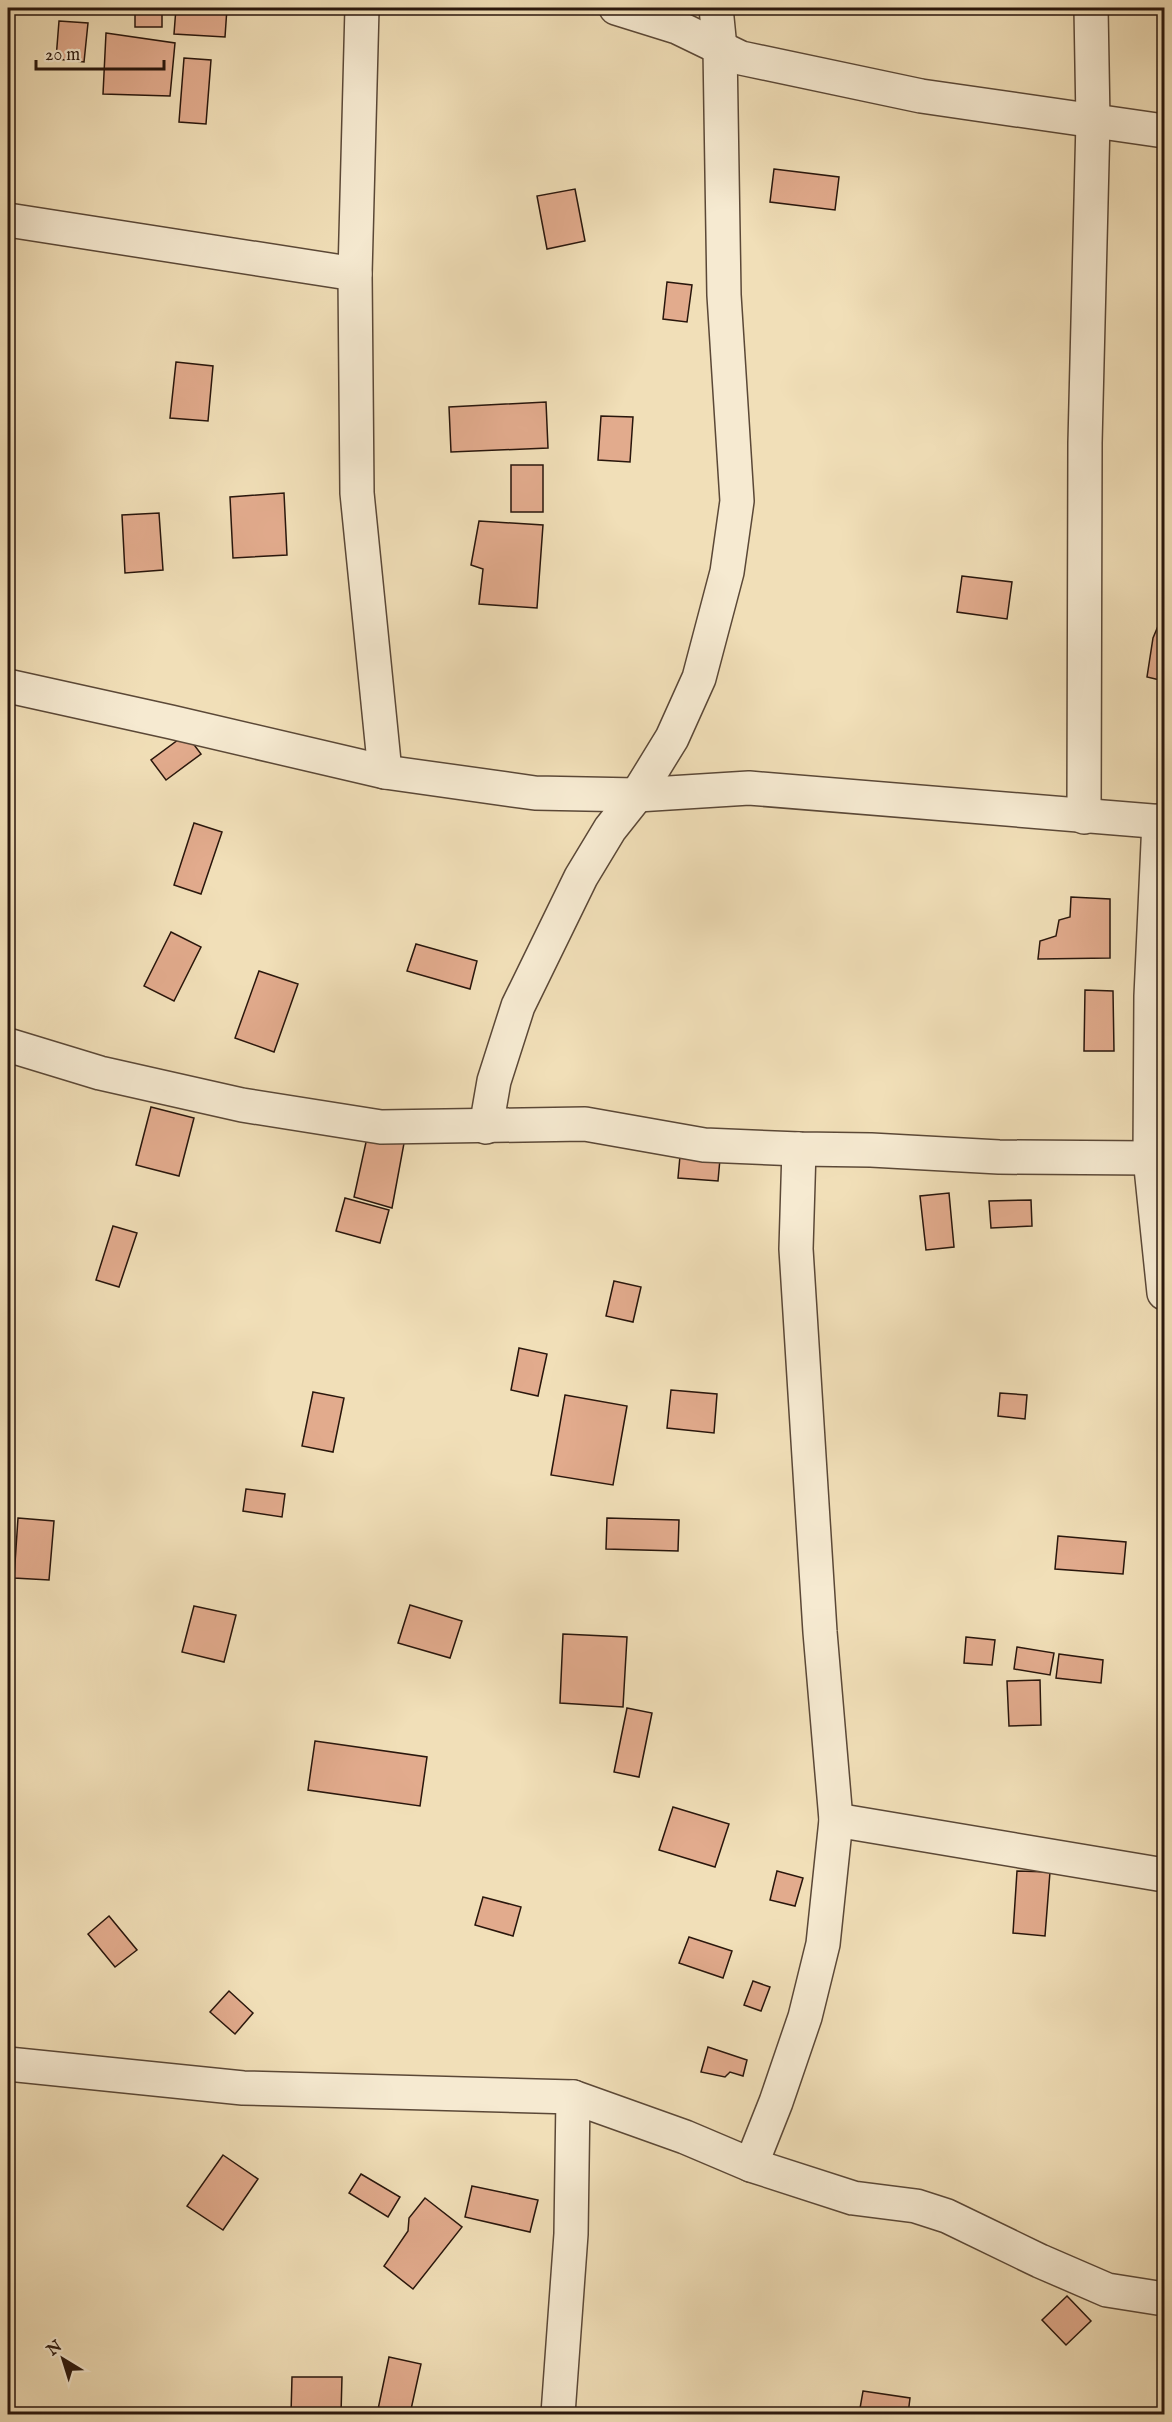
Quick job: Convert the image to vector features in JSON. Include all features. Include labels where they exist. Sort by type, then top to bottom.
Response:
[{"type":"street","points":[[362,8],[355,274],[357,493],[385,772]]},
{"type":"street","points":[[616,8],[677,27],[741,58],[921,96],[1164,131]]},
{"type":"street","points":[[486,1127],[494,1081],[518,1006],[581,877],[609,829],[637,795],[672,738],[699,678],[727,572],[737,501],[724,295],[720,48],[716,8]]},
{"type":"street","points":[[1084,817],[1085,442],[1093,121],[1091,8]]},
{"type":"street","points":[[8,220],[355,274]]},
{"type":"street","points":[[8,686],[385,772],[535,793],[637,795],[749,788],[1084,817],[1162,821],[1151,996],[1164,1293]]},
{"type":"street","points":[[8,1045],[100,1073],[242,1105],[381,1127],[585,1124],[704,1145],[999,1157],[1157,1159]]},
{"type":"street","points":[[751,2164],[776,2102],[805,2017],[821,1954],[836,1820],[819,1609],[796,1260],[799,1149]]},
{"type":"street","points":[[836,1820],[1164,1875]]},
{"type":"street","points":[[8,2064],[243,2088],[573,2097],[751,2164],[853,2198],[916,2206],[947,2216],[1040,2261],[1107,2289],[1164,2299]]},
{"type":"street","points":[[558,2415],[571,2234],[573,2097]]},
{"type":"building","points":[[135,8],[162,8],[162,27],[135,27]]},
{"type":"building","points":[[176,8],[227,8],[225,37],[174,34]]},
{"type":"building","points":[[59,21],[88,23],[84,62],[56,59]]},
{"type":"building","points":[[106,33],[175,43],[170,96],[103,94]]},
{"type":"building","points":[[184,58],[211,60],[206,124],[179,122]]},
{"type":"building","points":[[774,169],[839,177],[835,210],[770,202]]},
{"type":"building","points":[[575,189],[585,241],[547,249],[537,196]]},
{"type":"building","points":[[667,282],[692,285],[687,322],[663,319]]},
{"type":"building","points":[[176,362],[213,366],[208,421],[170,418]]},
{"type":"building","points":[[546,402],[548,448],[451,452],[449,407]]},
{"type":"building","points":[[601,416],[633,417],[630,462],[598,460]]},
{"type":"building","points":[[511,465],[543,465],[543,512],[511,512]]},
{"type":"building","points":[[284,493],[287,555],[233,558],[230,497]]},
{"type":"building","points":[[159,513],[163,570],[125,573],[122,515]]},
{"type":"building","points":[[479,521],[543,525],[537,608],[479,604],[483,569],[471,565]]},
{"type":"building","points":[[962,576],[1012,582],[1007,619],[957,612]]},
{"type":"building","points":[[1164,612],[1164,681],[1147,677],[1153,638]]},
{"type":"building","points":[[186,734],[201,754],[166,780],[151,760]]},
{"type":"building","points":[[194,823],[222,832],[201,894],[174,885]]},
{"type":"building","points":[[1071,897],[1110,899],[1110,958],[1038,959],[1040,941],[1056,936],[1059,920],[1070,917]]},
{"type":"building","points":[[171,932],[201,947],[174,1001],[144,986]]},
{"type":"building","points":[[416,944],[477,961],[470,989],[407,971]]},
{"type":"building","points":[[259,971],[298,984],[274,1052],[235,1038]]},
{"type":"building","points":[[1085,990],[1113,991],[1114,1051],[1084,1051]]},
{"type":"building","points":[[151,1107],[194,1118],[179,1176],[136,1165]]},
{"type":"building","points":[[368,1133],[405,1138],[392,1208],[354,1197]]},
{"type":"building","points":[[680,1156],[720,1159],[718,1181],[678,1178]]},
{"type":"building","points":[[949,1193],[954,1247],[926,1250],[920,1196]]},
{"type":"building","points":[[345,1198],[389,1210],[380,1243],[336,1231]]},
{"type":"building","points":[[1031,1200],[1032,1226],[991,1228],[989,1201]]},
{"type":"building","points":[[113,1226],[137,1233],[119,1287],[96,1280]]},
{"type":"building","points":[[614,1281],[641,1287],[633,1322],[606,1316]]},
{"type":"building","points":[[519,1348],[547,1354],[538,1396],[511,1390]]},
{"type":"building","points":[[671,1390],[717,1394],[714,1433],[667,1428]]},
{"type":"building","points":[[313,1392],[344,1398],[333,1452],[302,1446]]},
{"type":"building","points":[[1000,1393],[1027,1395],[1025,1419],[998,1416]]},
{"type":"building","points":[[565,1395],[627,1406],[613,1485],[551,1475]]},
{"type":"building","points":[[246,1489],[285,1494],[282,1517],[243,1511]]},
{"type":"building","points":[[18,1518],[54,1521],[49,1580],[14,1578]]},
{"type":"building","points":[[607,1518],[679,1520],[678,1551],[606,1549]]},
{"type":"building","points":[[1058,1536],[1126,1542],[1123,1574],[1055,1569]]},
{"type":"building","points":[[410,1605],[462,1621],[450,1658],[398,1643]]},
{"type":"building","points":[[194,1606],[236,1615],[224,1662],[182,1652]]},
{"type":"building","points":[[563,1634],[627,1637],[623,1707],[560,1703]]},
{"type":"building","points":[[966,1637],[995,1640],[992,1665],[964,1663]]},
{"type":"building","points":[[1017,1647],[1054,1653],[1050,1675],[1014,1669]]},
{"type":"building","points":[[1059,1654],[1103,1660],[1101,1683],[1056,1678]]},
{"type":"building","points":[[1040,1680],[1041,1725],[1009,1726],[1007,1681]]},
{"type":"building","points":[[627,1708],[652,1713],[639,1777],[614,1772]]},
{"type":"building","points":[[315,1741],[427,1757],[420,1806],[308,1790]]},
{"type":"building","points":[[673,1807],[729,1824],[715,1867],[659,1850]]},
{"type":"building","points":[[777,1871],[803,1878],[795,1906],[770,1900]]},
{"type":"building","points":[[1017,1871],[1050,1872],[1045,1936],[1013,1933]]},
{"type":"building","points":[[483,1897],[521,1907],[513,1936],[475,1925]]},
{"type":"building","points":[[109,1916],[137,1950],[115,1967],[88,1934]]},
{"type":"building","points":[[689,1937],[732,1951],[723,1978],[679,1963]]},
{"type":"building","points":[[753,1981],[770,1987],[761,2011],[744,2005]]},
{"type":"building","points":[[229,1991],[253,2013],[235,2034],[210,2012]]},
{"type":"building","points":[[708,2047],[747,2060],[743,2076],[730,2072],[725,2077],[701,2072]]},
{"type":"building","points":[[223,2155],[258,2179],[223,2230],[187,2206]]},
{"type":"building","points":[[361,2174],[400,2197],[388,2217],[349,2193]]},
{"type":"building","points":[[472,2186],[538,2200],[530,2232],[465,2217]]},
{"type":"building","points":[[425,2198],[462,2227],[413,2289],[384,2266],[408,2231],[409,2218]]},
{"type":"building","points":[[1067,2296],[1091,2321],[1066,2345],[1042,2320]]},
{"type":"building","points":[[389,2357],[421,2364],[410,2414],[377,2414]]},
{"type":"building","points":[[292,2377],[342,2377],[341,2414],[291,2414]]},
{"type":"building","points":[[863,2391],[910,2398],[908,2414],[859,2414]]}]
